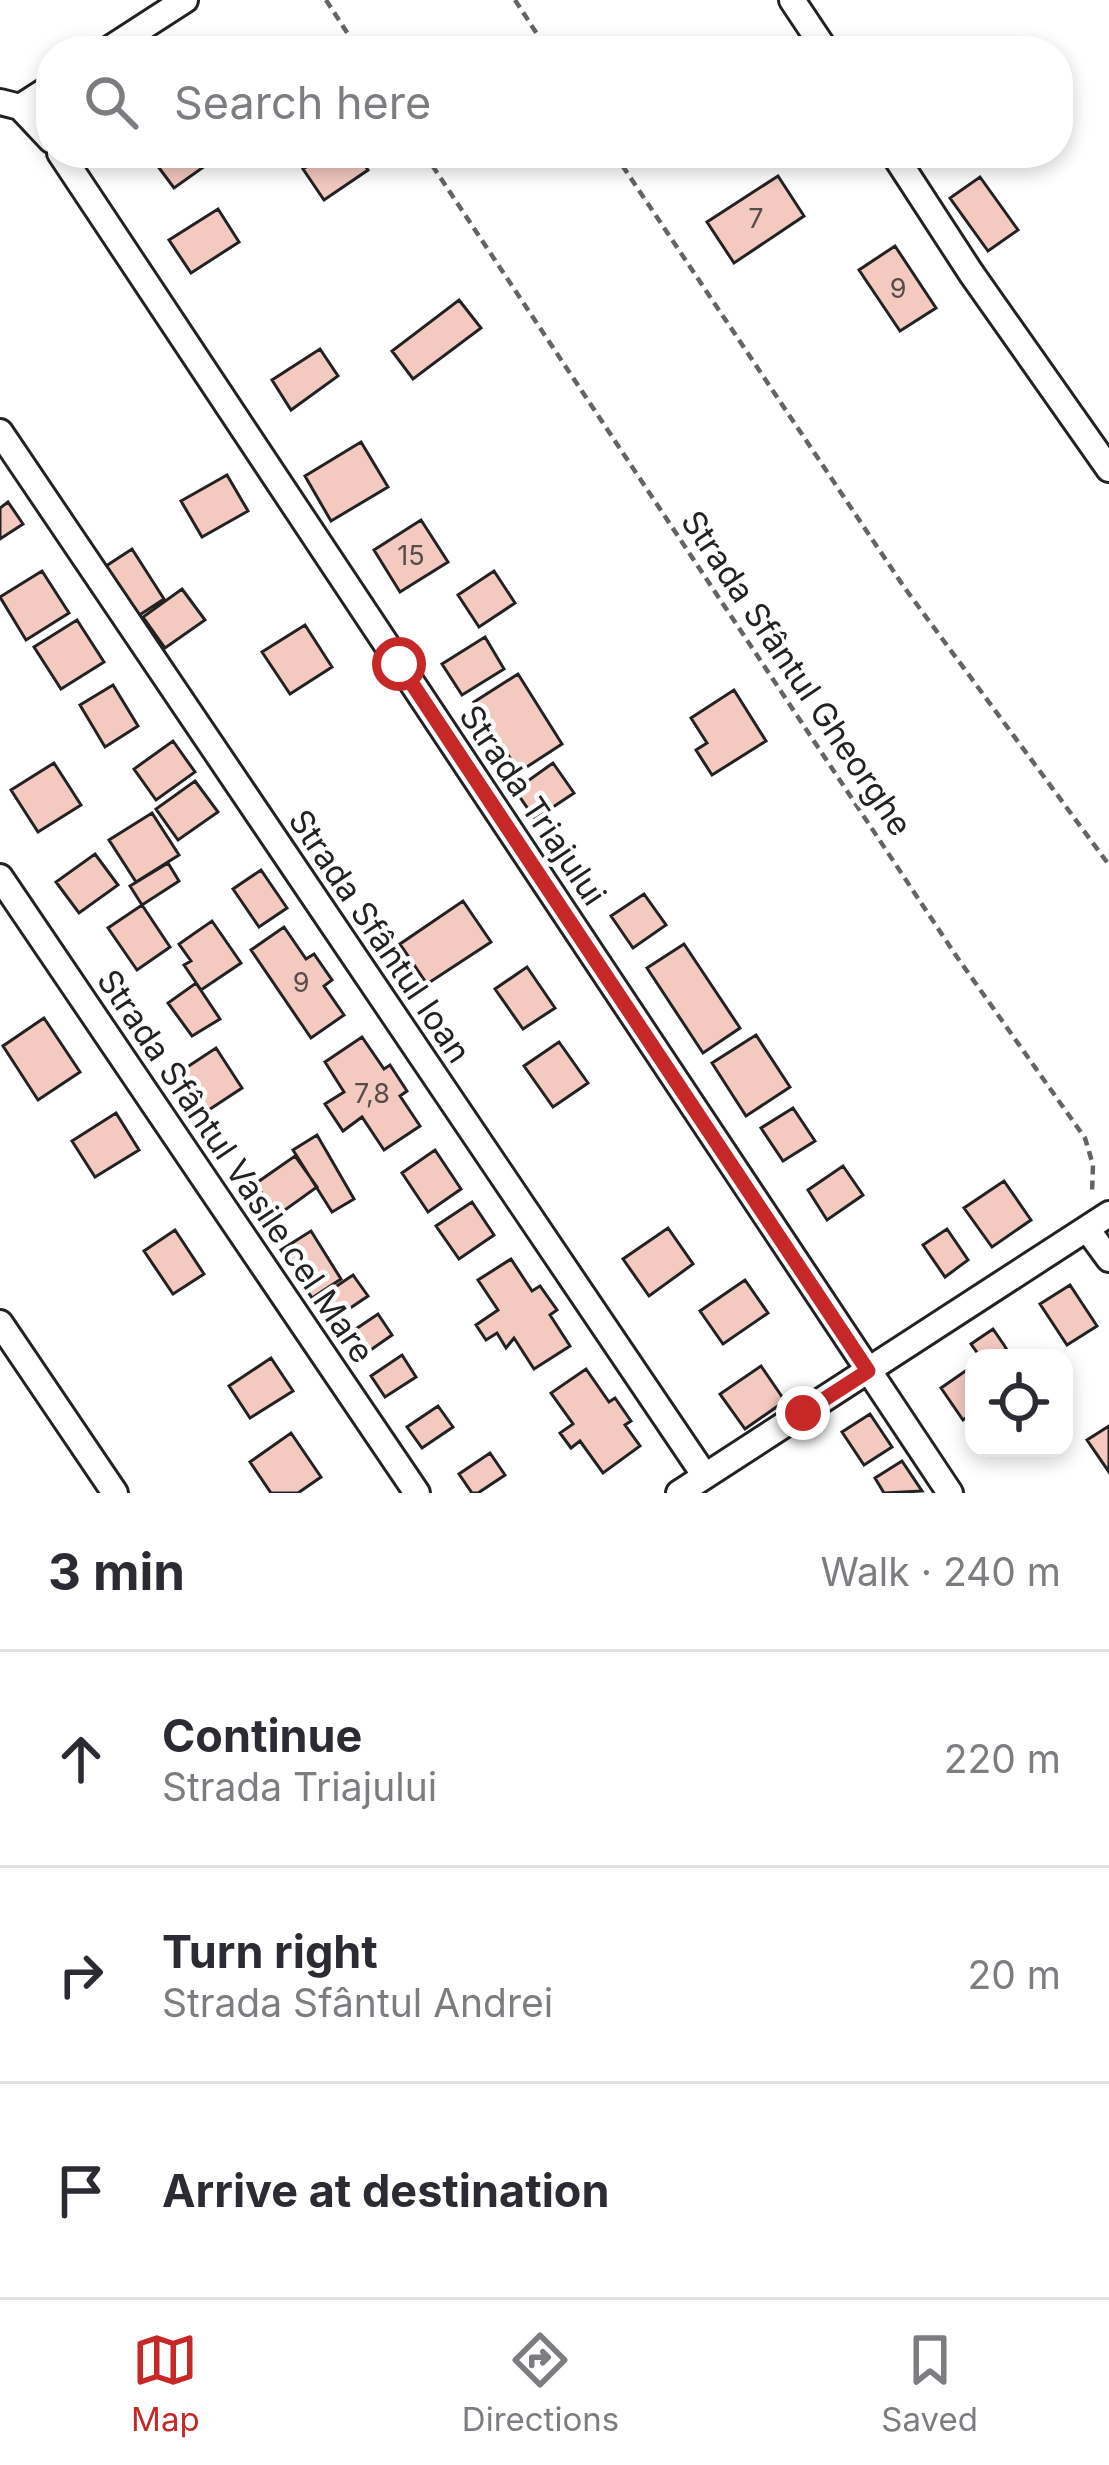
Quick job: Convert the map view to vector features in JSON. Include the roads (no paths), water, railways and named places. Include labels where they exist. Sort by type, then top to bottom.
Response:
[{"type":"street","points":[[129,36],[185,0]]},
{"type":"street","points":[[792,0],[816,36]]},
{"type":"street","points":[[10,105],[36,127]]},
{"type":"street","name":"Strada Triajului","points":[[70,168],[950,1493]]},
{"type":"street","points":[[902,168],[1109,469]]},
{"type":"street","name":"Strada Sfântul Ioan","points":[[0,432],[705,1476]]},
{"type":"street","name":"Strada Sfântul Vasile cel Mare","points":[[0,877],[417,1493]]},
{"type":"street","points":[[679,1493],[1109,1214]]},
{"type":"street","points":[[1087,1229],[1109,1259]]},
{"type":"street","points":[[0,1323],[115,1493]]}]
